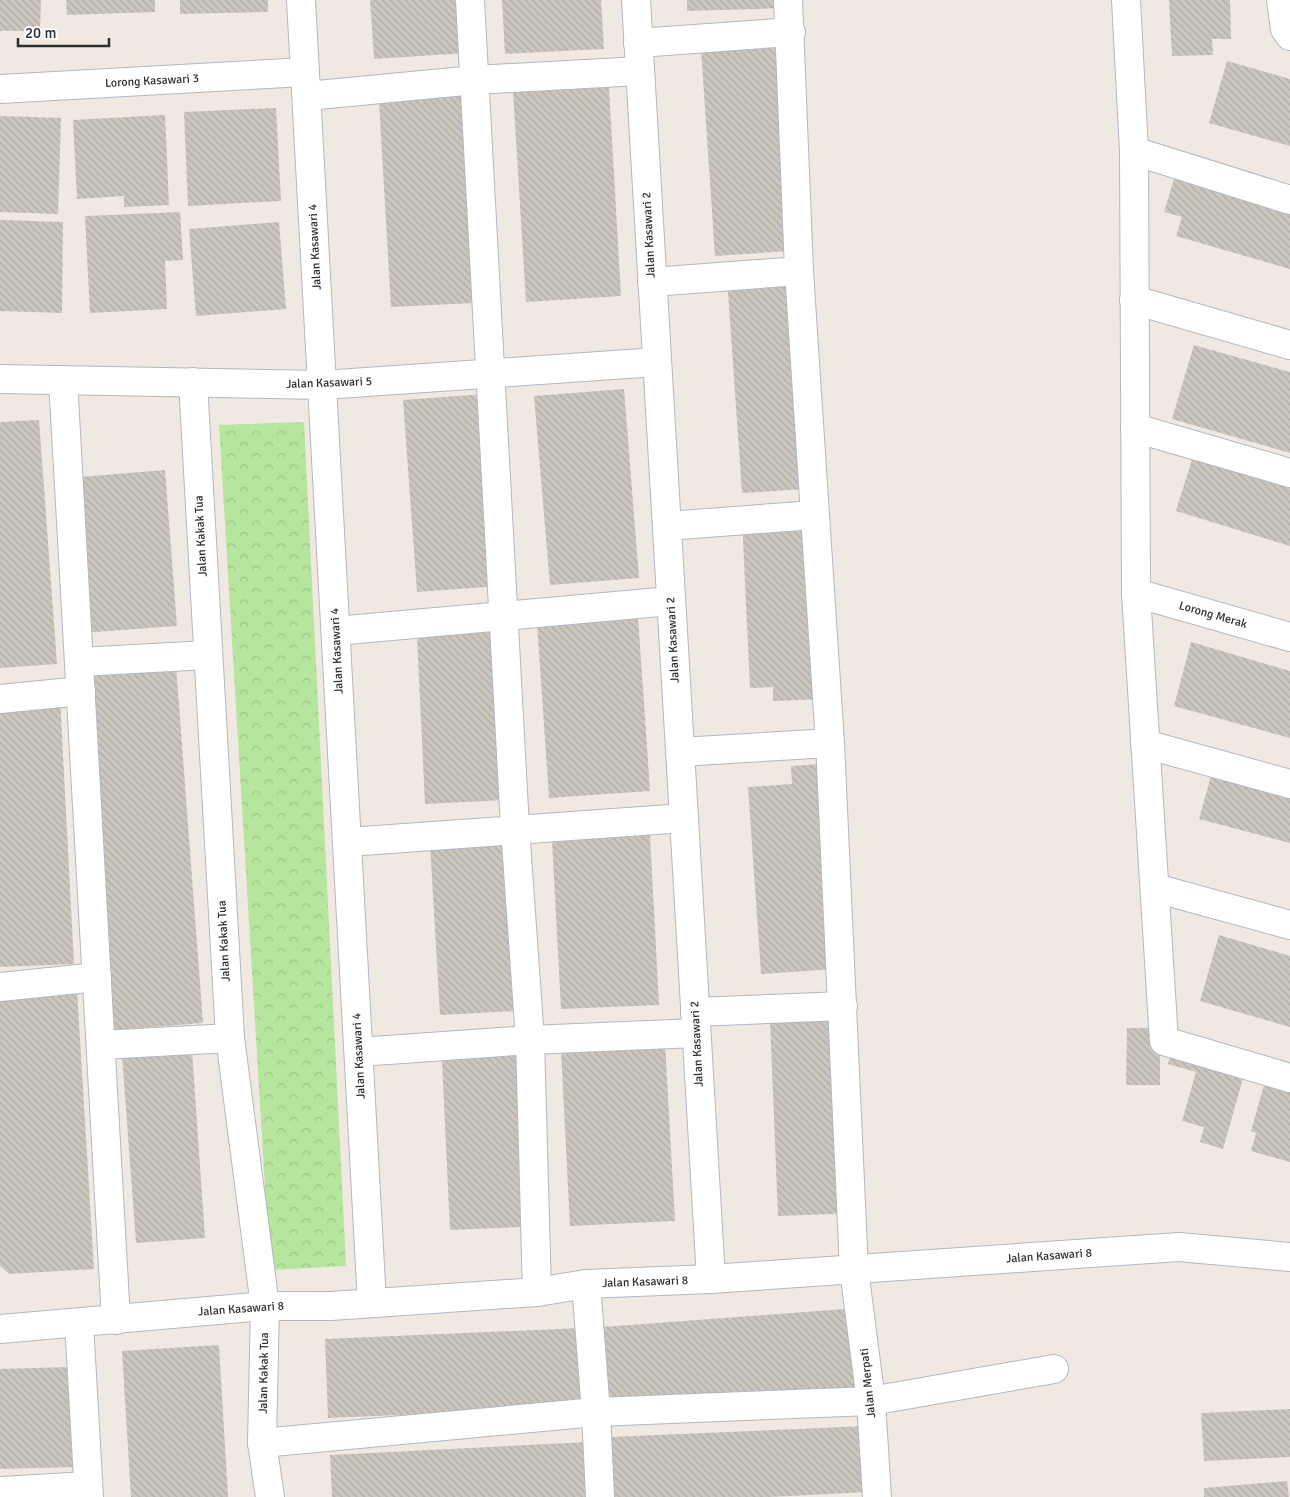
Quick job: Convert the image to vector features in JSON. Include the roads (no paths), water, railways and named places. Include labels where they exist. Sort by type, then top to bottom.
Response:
[{"type":"street","name":"Jalan Kasawari 4","points":[[301,0],[372,1303]]},
{"type":"street","points":[[470,0],[515,828],[530,1040],[537,1292]]},
{"type":"street","name":"Jalan Kasawari 2","points":[[636,0],[711,1279]]},
{"type":"street","name":"Jalan Merpati","points":[[788,0],[791,32],[799,271],[830,743],[854,1270],[871,1401],[877,1497]]},
{"type":"street","points":[[1126,0],[1134,151],[1136,593],[1164,1041],[1290,1078]]},
{"type":"street","points":[[1281,0],[1285,29],[1290,36]]},
{"type":"street","points":[[638,42],[791,32]]},
{"type":"street","name":"Lorong Kasawari 3","points":[[0,89],[475,80],[640,71]]},
{"type":"street","points":[[1134,151],[1290,200]]},
{"type":"street","points":[[652,282],[799,271]]},
{"type":"street","points":[[1134,300],[1290,345]]},
{"type":"street","name":"Jalan Kasawari 5","points":[[0,379],[323,385],[657,362]]},
{"type":"street","points":[[63,380],[116,1320]]},
{"type":"street","name":"Jalan Kakak Tua","points":[[193,382],[230,1038],[265,1306],[262,1443],[270,1497]]},
{"type":"street","points":[[1135,428],[1290,473]]},
{"type":"street","points":[[666,526],[814,515]]},
{"type":"street","name":"Lorong Merak","points":[[1136,593],[1290,637]]},
{"type":"street","points":[[336,631],[671,601]]},
{"type":"street","points":[[79,662],[208,655]]},
{"type":"street","points":[[0,699],[81,691]]},
{"type":"street","points":[[680,752],[830,743]]},
{"type":"street","points":[[1144,744],[1290,784]]},
{"type":"street","points":[[348,842],[515,828],[684,818]]},
{"type":"street","points":[[1154,888],[1290,924]]},
{"type":"street","points":[[0,987],[97,977]]},
{"type":"street","points":[[359,1052],[530,1040],[843,1006]]},
{"type":"street","points":[[101,1045],[230,1038]]},
{"type":"street","name":"Jalan Kasawari 8","points":[[0,1329],[265,1306],[372,1303],[537,1292],[586,1284],[711,1279],[1179,1247],[1290,1257]]},
{"type":"street","points":[[586,1284],[596,1412],[600,1497]]},
{"type":"street","points":[[0,1491],[89,1491],[79,1323]]},
{"type":"street","points":[[262,1443],[596,1412],[871,1401],[1054,1369]]}]
